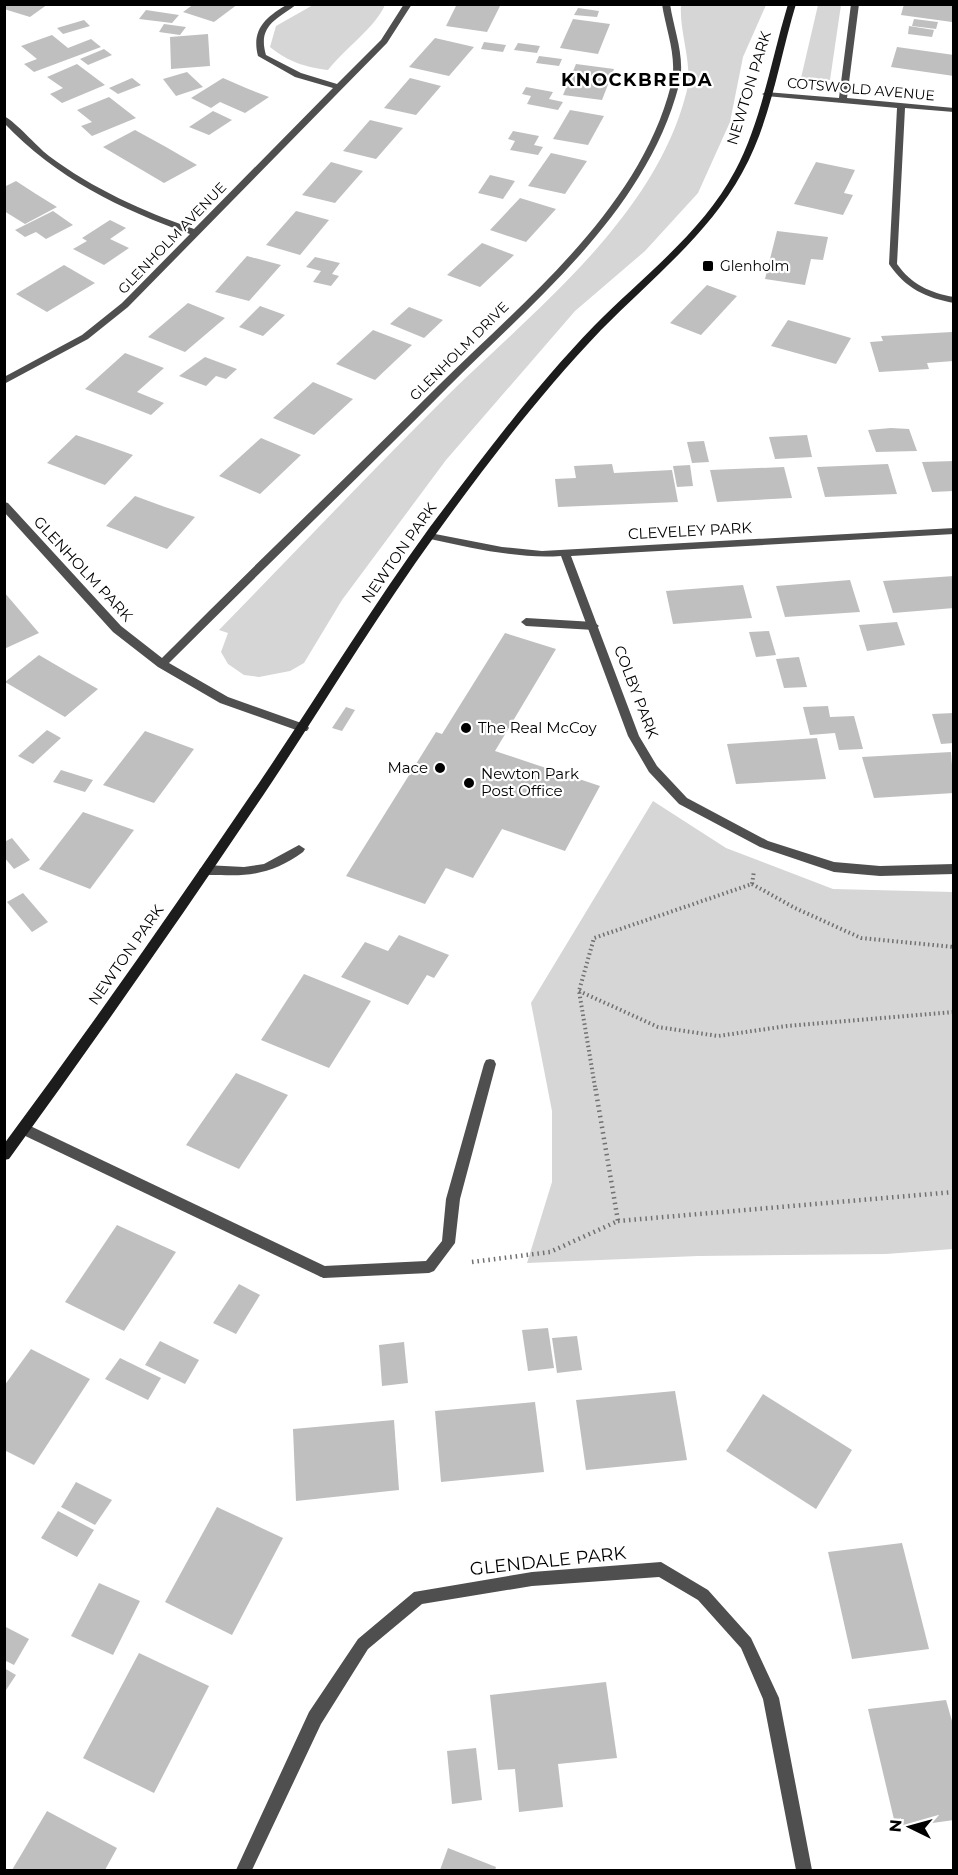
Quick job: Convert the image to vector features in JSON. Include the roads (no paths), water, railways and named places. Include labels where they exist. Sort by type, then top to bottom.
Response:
[{"type":"street","points":[[294,4],[266,23],[259,34],[258,46],[262,56],[298,75],[339,87]]},
{"type":"street","name":"GLENHOLM AVENUE","points":[[4,381],[85,337],[125,305],[384,42],[408,4]]},
{"type":"street","name":"GLENHOLM DRIVE","points":[[162,664],[398,432],[598,227],[642,164],[661,124],[675,85],[679,60],[666,4]]},
{"type":"street","name":"NEWTON PARK","points":[[4,1155],[303,728],[430,536],[537,395],[595,331],[698,229],[720,201],[740,170],[755,132],[792,4]]},
{"type":"street","points":[[843,101],[855,4]]},
{"type":"street","name":"COTSWOLD AVENUE","points":[[766,94],[954,110]]},
{"type":"street","points":[[901,107],[891,252],[893,264],[900,277],[918,289],[939,298],[954,300]]},
{"type":"street","points":[[4,118],[24,139],[72,178],[128,208],[196,233]]},
{"type":"street","name":"GLENHOLM PARK","points":[[4,505],[117,630],[162,664],[224,700],[303,728]]},
{"type":"street","name":"CLEVELEY PARK","points":[[430,536],[502,550],[565,554],[954,531]]},
{"type":"street","name":"COLBY PARK","points":[[565,554],[634,736],[653,769],[682,801],[764,844],[834,867],[880,871],[954,869]]},
{"type":"street","points":[[526,622],[594,626]]},
{"type":"street","points":[[205,870],[246,873],[268,869],[283,862],[298,849]]},
{"type":"street","points":[[24,1128],[324,1272],[375,1272],[429,1267],[448,1243],[453,1199],[490,1064]]},
{"type":"street","name":"GLENDALE PARK","points":[[244,1870],[315,1718],[363,1644],[419,1598],[532,1579],[660,1569],[703,1595],[746,1643],[771,1698],[804,1870]]},
{"type":"place","name":"Glenholm","points":[[708,266]]},
{"type":"place","name":"The Real McCoy","points":[[466,728]]},
{"type":"place","name":"Mace","points":[[440,768]]},
{"type":"place","name":"Newton Park Post Office","points":[[469,783]]},
{"type":"district","name":"KNOCKBREDA","points":[[637,80]]}]
